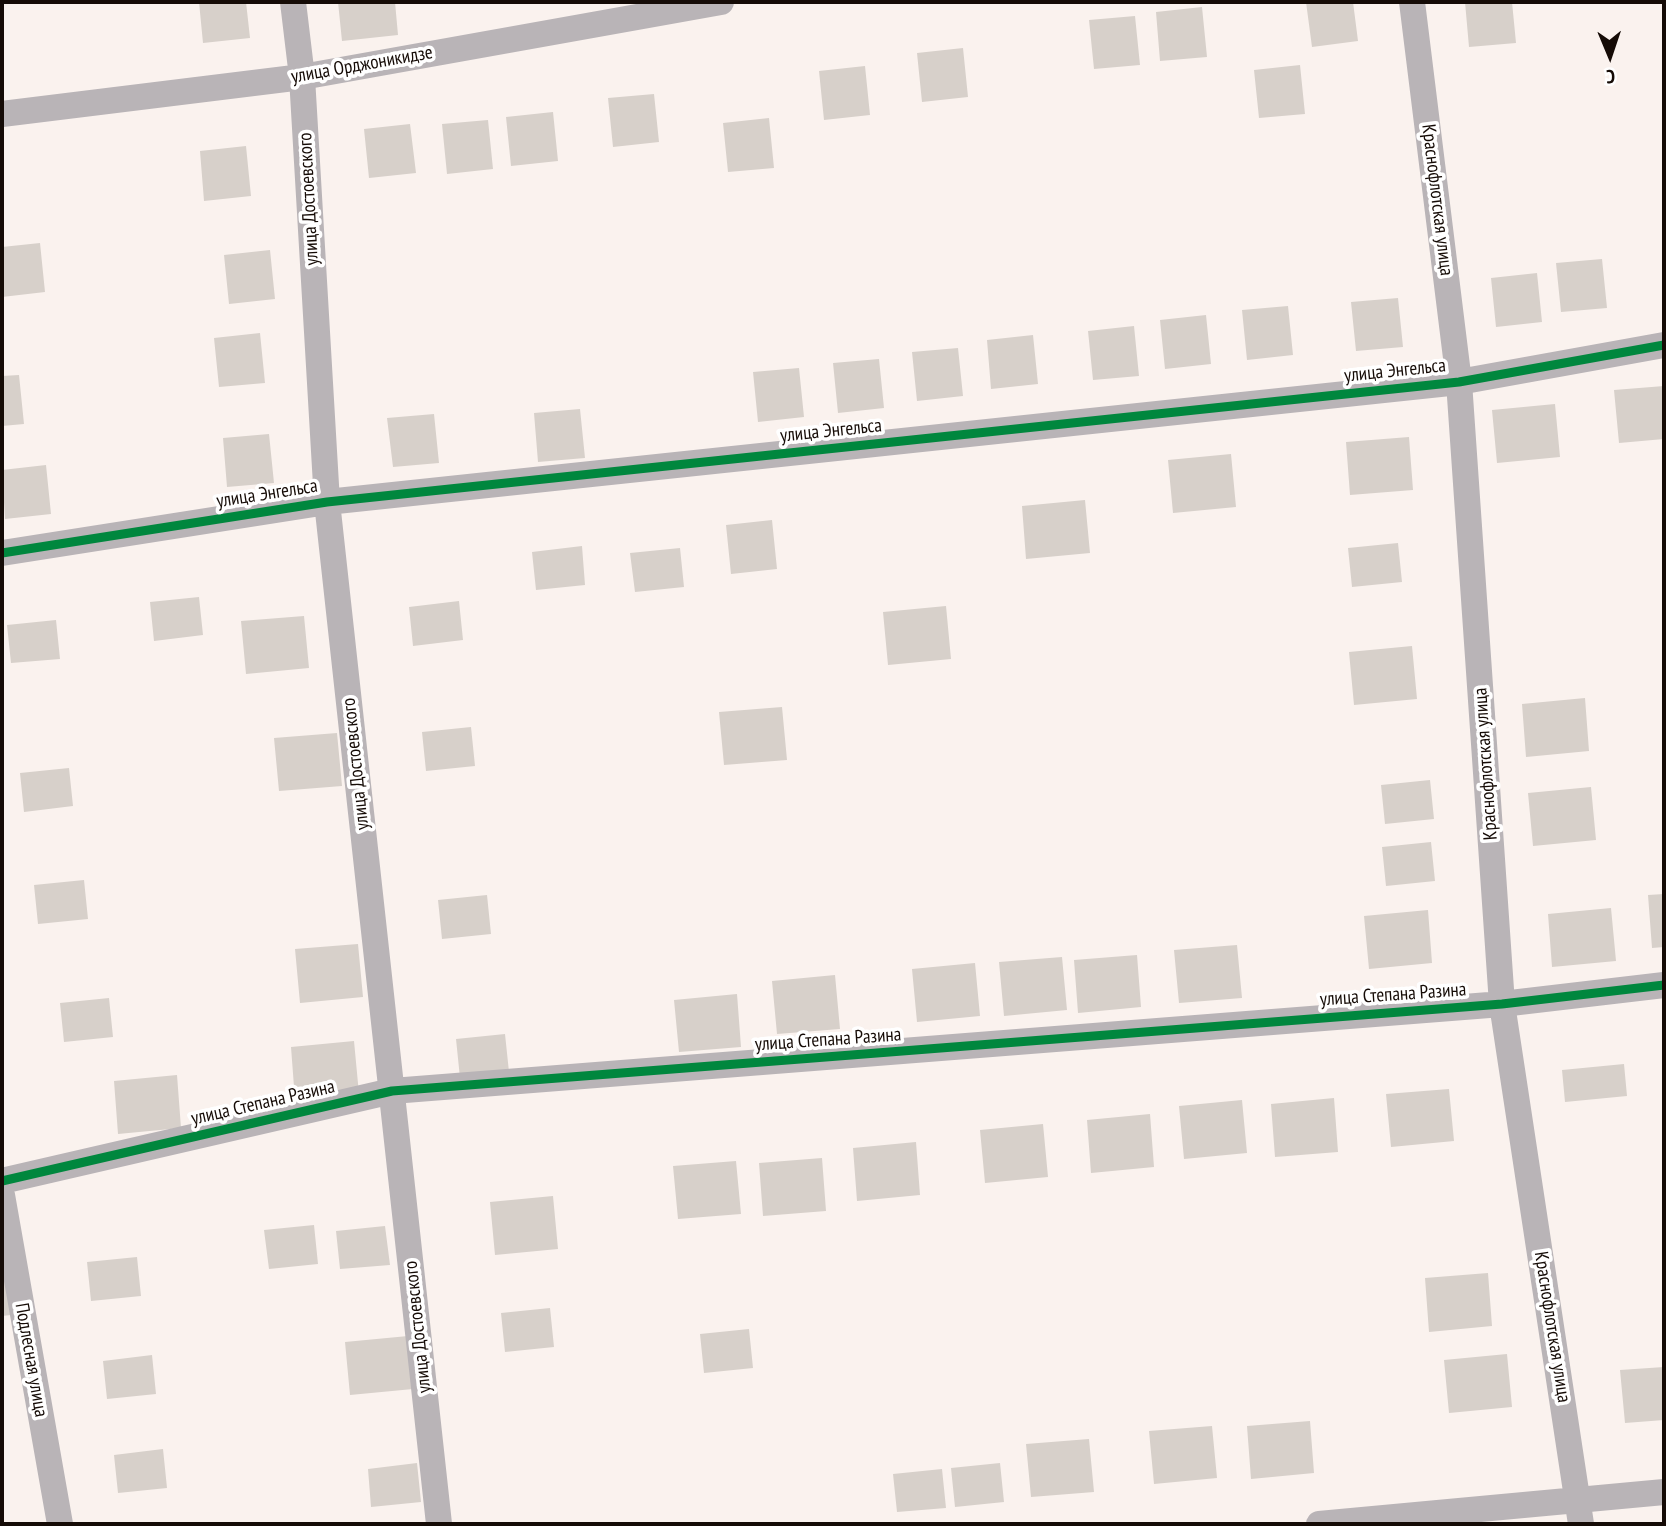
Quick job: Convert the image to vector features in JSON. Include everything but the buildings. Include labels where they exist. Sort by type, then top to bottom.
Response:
[{"type":"street","name":"улица Достоевского","points":[[293,2],[302,77],[327,502],[439,1524]]},
{"type":"street","name":"улица Орджоникидзе","points":[[2,114],[302,77],[665,6],[721,2]]},
{"type":"street","name":"Краснофлотская улица","points":[[1412,2],[1459,382],[1502,1004],[1580,1513]]},
{"type":"street","name":"улица Энгельса","points":[[2,553],[327,502],[1459,382],[1664,345]]},
{"type":"street","name":"улица Степана Разина","points":[[2,1181],[392,1091],[1502,1004],[1664,985]]},
{"type":"street","name":"Подлесная улица","points":[[2,1195],[60,1524]]},
{"type":"street","points":[[1319,1524],[1580,1513],[1664,1492]]},
{"type":"cycle path","points":[[2,553],[327,502],[1459,382],[1664,345]]},
{"type":"cycle path","points":[[2,1181],[392,1091],[1502,1004],[1664,985]]}]
